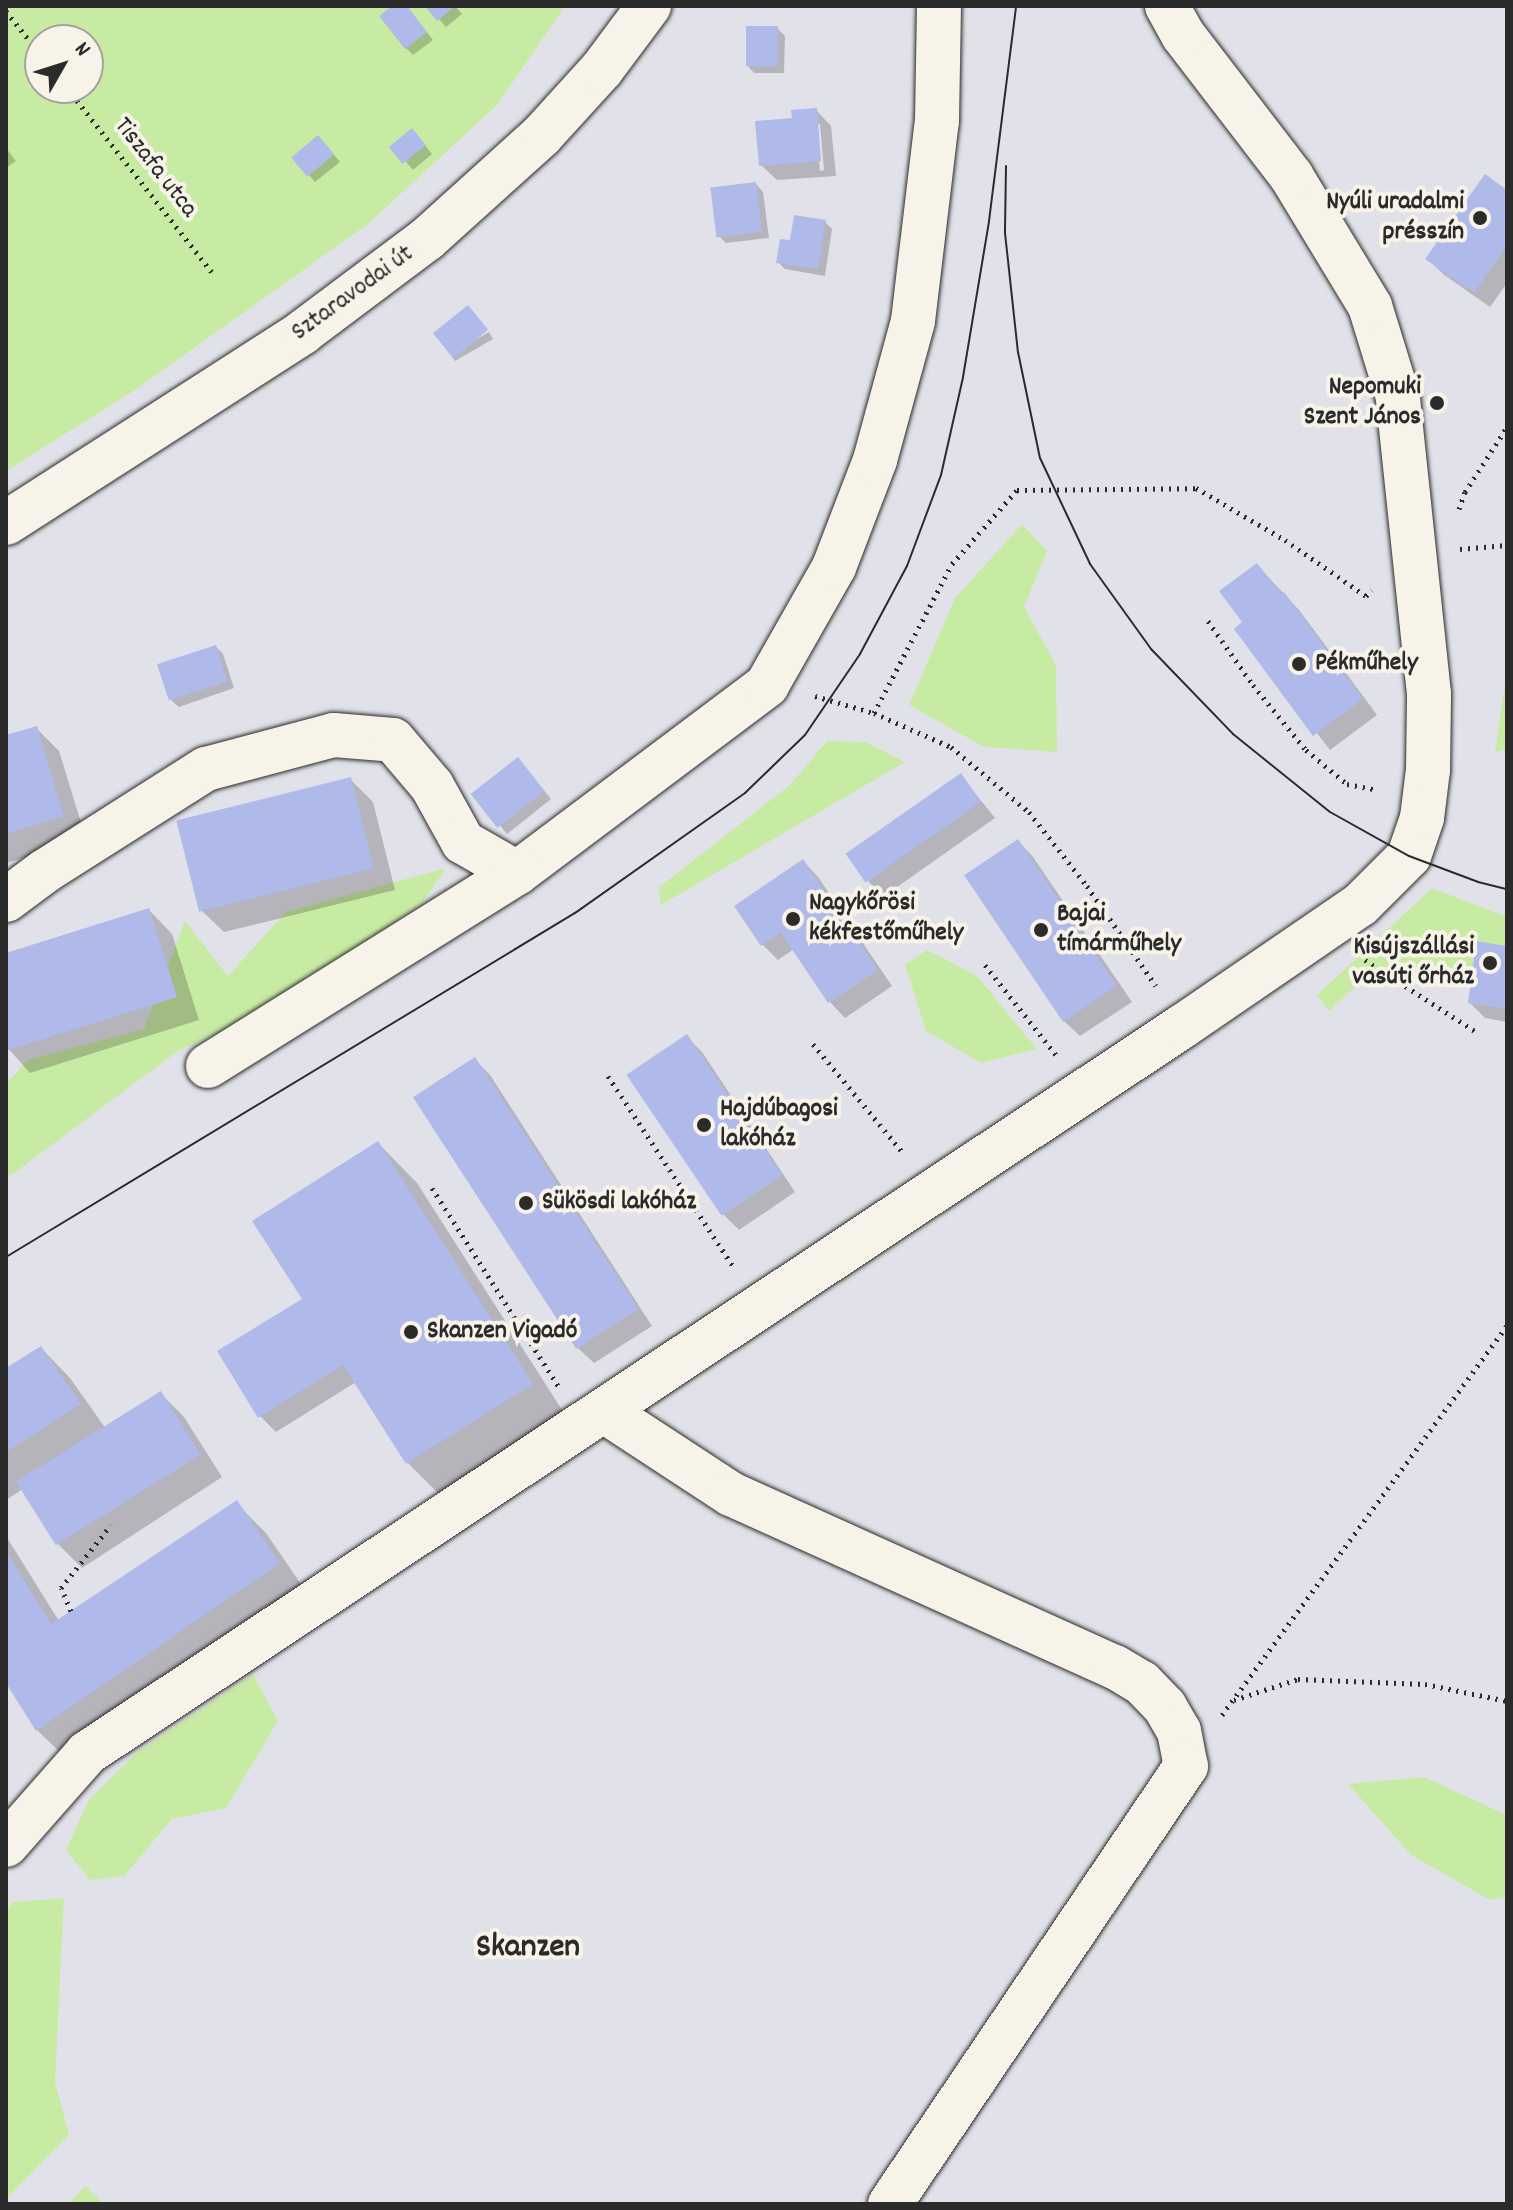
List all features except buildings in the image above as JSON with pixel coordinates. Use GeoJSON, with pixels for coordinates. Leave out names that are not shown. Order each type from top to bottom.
{"type":"FeatureCollection","features":[{"type":"Feature","properties":{"kind":"street","name":"Sztaravodai út"},"geometry":{"type":"LineString","coordinates":[[6,523],[303,332],[427,239],[542,135],[602,69],[649,6]]}},
{"type":"Feature","properties":{"kind":"street"},"geometry":{"type":"LineString","coordinates":[[208,1066],[517,873],[767,685],[834,567],[875,460],[913,321],[937,121],[939,6]]}},
{"type":"Feature","properties":{"kind":"street"},"geometry":{"type":"LineString","coordinates":[[6,1845],[87,1753],[761,1309],[1183,1026],[1360,905],[1409,856],[1422,818],[1426,788],[1429,694],[1398,397],[1370,306],[1292,177],[1183,35],[1167,6]]}},
{"type":"Feature","properties":{"kind":"street"},"geometry":{"type":"LineString","coordinates":[[6,900],[45,871],[206,769],[334,735],[393,740],[432,786],[463,842],[517,873]]}},
{"type":"Feature","properties":{"kind":"street"},"geometry":{"type":"LineString","coordinates":[[593,1417],[731,1494],[1115,1667],[1142,1683],[1165,1707],[1179,1731],[1186,1766],[890,2204]]}},
{"type":"Feature","properties":{"kind":"path"},"geometry":{"type":"LineString","coordinates":[[6,11],[24,34]]}},
{"type":"Feature","properties":{"kind":"path","name":"Tiszafa utca"},"geometry":{"type":"LineString","coordinates":[[80,104],[212,272]]}},
{"type":"Feature","properties":{"kind":"path"},"geometry":{"type":"LineString","coordinates":[[1454,522],[1465,492],[1507,427]]}},
{"type":"Feature","properties":{"kind":"path"},"geometry":{"type":"LineString","coordinates":[[874,713],[952,564],[1017,490],[1196,488],[1285,540],[1366,596],[1415,554]]}},
{"type":"Feature","properties":{"kind":"path"},"geometry":{"type":"LineString","coordinates":[[1208,621],[1253,685],[1306,750],[1347,784],[1379,791],[1426,788]]}},
{"type":"Feature","properties":{"kind":"path"},"geometry":{"type":"LineString","coordinates":[[767,685],[874,713],[951,747],[1029,812],[1087,886],[1183,1026]]}},
{"type":"Feature","properties":{"kind":"path"},"geometry":{"type":"LineString","coordinates":[[1320,932],[1478,1033]]}},
{"type":"Feature","properties":{"kind":"path"},"geometry":{"type":"LineString","coordinates":[[985,965],[1084,1092]]}},
{"type":"Feature","properties":{"kind":"path"},"geometry":{"type":"LineString","coordinates":[[813,1044],[935,1192]]}},
{"type":"Feature","properties":{"kind":"path"},"geometry":{"type":"LineString","coordinates":[[608,1076],[761,1309]]}},
{"type":"Feature","properties":{"kind":"path"},"geometry":{"type":"LineString","coordinates":[[432,1188],[593,1417]]}},
{"type":"Feature","properties":{"kind":"path"},"geometry":{"type":"LineString","coordinates":[[1186,1766],[1507,1325]]}},
{"type":"Feature","properties":{"kind":"path"},"geometry":{"type":"LineString","coordinates":[[71,1611],[61,1588],[111,1525]]}},
{"type":"Feature","properties":{"kind":"path"},"geometry":{"type":"LineString","coordinates":[[1233,1700],[1298,1679],[1425,1684],[1507,1701]]}},
{"type":"Feature","properties":{"kind":"green space"},"geometry":{"type":"Polygon","coordinates":[[[6,6],[565,6],[497,105],[368,224],[135,390],[6,471],[6,6]]]}},
{"type":"Feature","properties":{"kind":"green space"},"geometry":{"type":"Polygon","coordinates":[[[1022,524],[1047,551],[1024,607],[1056,665],[1057,752],[984,747],[909,705],[955,598],[1022,524]]]}},
{"type":"Feature","properties":{"kind":"green space"},"geometry":{"type":"Polygon","coordinates":[[[1507,669],[1507,749],[1495,752],[1507,669]]]}},
{"type":"Feature","properties":{"kind":"green space"},"geometry":{"type":"Polygon","coordinates":[[[827,741],[866,742],[905,762],[661,905],[658,888],[790,785],[827,741]]]}},
{"type":"Feature","properties":{"kind":"green space"},"geometry":{"type":"Polygon","coordinates":[[[446,868],[423,902],[281,1005],[178,1051],[6,1179],[6,1084],[28,1060],[144,1029],[185,921],[228,976],[286,912],[446,868]]]}},
{"type":"Feature","properties":{"kind":"green space"},"geometry":{"type":"Polygon","coordinates":[[[1432,888],[1507,917],[1507,946],[1476,942],[1471,979],[1424,968],[1370,973],[1329,1011],[1317,995],[1432,888]]]}},
{"type":"Feature","properties":{"kind":"green space"},"geometry":{"type":"Polygon","coordinates":[[[927,950],[977,976],[1037,1049],[981,1063],[926,1031],[905,965],[927,950]]]}},
{"type":"Feature","properties":{"kind":"green space"},"geometry":{"type":"Polygon","coordinates":[[[253,1674],[278,1721],[226,1808],[172,1819],[124,1876],[90,1880],[66,1850],[88,1801],[136,1753],[253,1674]]]}},
{"type":"Feature","properties":{"kind":"green space"},"geometry":{"type":"Polygon","coordinates":[[[1424,1777],[1507,1815],[1507,1897],[1490,1900],[1411,1855],[1348,1784],[1424,1777]]]}},
{"type":"Feature","properties":{"kind":"green space"},"geometry":{"type":"Polygon","coordinates":[[[64,1898],[55,2082],[69,2135],[6,2199],[6,1911],[13,1902],[64,1898]]]}},
{"type":"Feature","properties":{"kind":"green space"},"geometry":{"type":"Polygon","coordinates":[[[85,2186],[104,2204],[68,2204],[85,2186]]]}},
{"type":"Feature","properties":{"kind":"tram line"},"geometry":{"type":"LineString","coordinates":[[6,1257],[575,913],[745,793],[805,735],[860,654],[907,566],[941,475],[963,377],[989,221],[1016,6]]}},
{"type":"Feature","properties":{"kind":"tram line"},"geometry":{"type":"LineString","coordinates":[[1006,166],[1005,233],[1018,352],[1040,458],[1090,564],[1151,649],[1233,734],[1330,812],[1409,856],[1478,882],[1507,889]]}},
{"type":"Feature","properties":{"kind":"place","name":"Nyúli uradalmi présszín"},"geometry":{"type":"Point","coordinates":[1480,218]}},
{"type":"Feature","properties":{"kind":"place","name":"Nepomuki Szent János"},"geometry":{"type":"Point","coordinates":[1437,403]}},
{"type":"Feature","properties":{"kind":"place","name":"Pékműhely"},"geometry":{"type":"Point","coordinates":[1299,664]}},
{"type":"Feature","properties":{"kind":"place","name":"Nagykőrösi kékfestőműhely"},"geometry":{"type":"Point","coordinates":[793,919]}},
{"type":"Feature","properties":{"kind":"place","name":"Bajai tímárműhely"},"geometry":{"type":"Point","coordinates":[1041,930]}},
{"type":"Feature","properties":{"kind":"place","name":"Kisújszállási vasúti őrház"},"geometry":{"type":"Point","coordinates":[1490,963]}},
{"type":"Feature","properties":{"kind":"place","name":"Hajdúbagosi lakóház"},"geometry":{"type":"Point","coordinates":[704,1125]}},
{"type":"Feature","properties":{"kind":"place","name":"Sükösdi lakóház"},"geometry":{"type":"Point","coordinates":[526,1203]}},
{"type":"Feature","properties":{"kind":"place","name":"Skanzen Vigadó"},"geometry":{"type":"Point","coordinates":[411,1332]}},
{"type":"Feature","properties":{"kind":"district","name":"Skanzen"},"geometry":{"type":"Point","coordinates":[528,1949]}}]}
